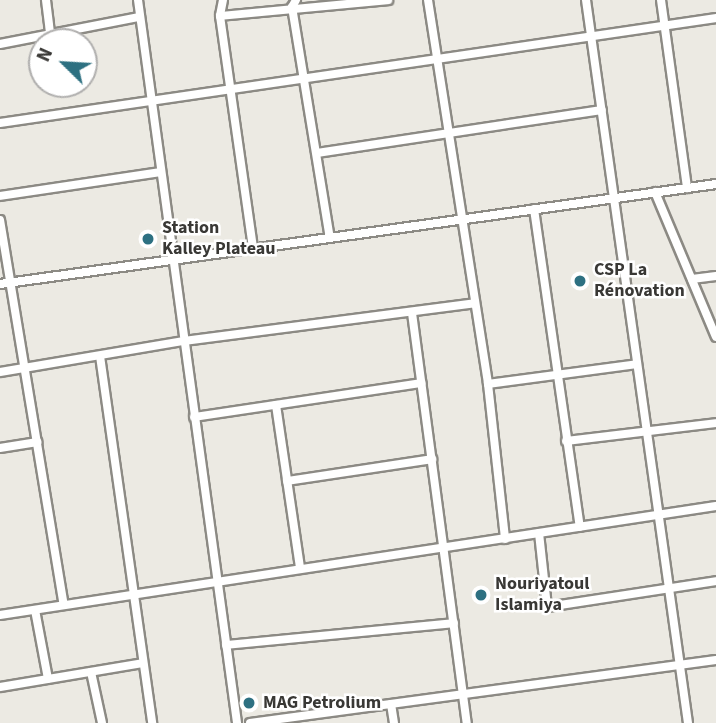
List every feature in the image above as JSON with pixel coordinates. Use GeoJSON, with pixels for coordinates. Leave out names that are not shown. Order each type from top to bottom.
{"type":"FeatureCollection","features":[{"type":"Feature","properties":{"kind":"street"},"geometry":{"type":"LineString","coordinates":[[46,0],[49,28]]}},
{"type":"Feature","properties":{"kind":"street"},"geometry":{"type":"LineString","coordinates":[[138,0],[149,101],[237,723]]}},
{"type":"Feature","properties":{"kind":"street"},"geometry":{"type":"LineString","coordinates":[[223,0],[220,16],[253,248]]}},
{"type":"Feature","properties":{"kind":"street"},"geometry":{"type":"LineString","coordinates":[[220,16],[294,4],[388,0]]}},
{"type":"Feature","properties":{"kind":"street"},"geometry":{"type":"LineString","coordinates":[[428,0],[488,384],[505,539]]}},
{"type":"Feature","properties":{"kind":"street"},"geometry":{"type":"LineString","coordinates":[[586,0],[688,723]]}},
{"type":"Feature","properties":{"kind":"street"},"geometry":{"type":"LineString","coordinates":[[661,0],[687,188]]}},
{"type":"Feature","properties":{"kind":"street"},"geometry":{"type":"LineString","coordinates":[[294,4],[330,238]]}},
{"type":"Feature","properties":{"kind":"street"},"geometry":{"type":"LineString","coordinates":[[81,28],[139,17]]}},
{"type":"Feature","properties":{"kind":"street"},"geometry":{"type":"LineString","coordinates":[[0,123],[716,18]]}},
{"type":"Feature","properties":{"kind":"street"},"geometry":{"type":"LineString","coordinates":[[0,44],[28,38]]}},
{"type":"Feature","properties":{"kind":"street"},"geometry":{"type":"LineString","coordinates":[[317,153],[602,110]]}},
{"type":"Feature","properties":{"kind":"street"},"geometry":{"type":"LineString","coordinates":[[0,196],[160,172]]}},
{"type":"Feature","properties":{"kind":"street"},"geometry":{"type":"LineString","coordinates":[[0,284],[716,184]]}},
{"type":"Feature","properties":{"kind":"street"},"geometry":{"type":"LineString","coordinates":[[655,192],[716,337]]}},
{"type":"Feature","properties":{"kind":"street"},"geometry":{"type":"LineString","coordinates":[[534,209],[580,527]]}},
{"type":"Feature","properties":{"kind":"street"},"geometry":{"type":"LineString","coordinates":[[0,220],[64,605]]}},
{"type":"Feature","properties":{"kind":"street"},"geometry":{"type":"LineString","coordinates":[[692,279],[716,276]]}},
{"type":"Feature","properties":{"kind":"street"},"geometry":{"type":"LineString","coordinates":[[0,372],[184,341],[475,303]]}},
{"type":"Feature","properties":{"kind":"street"},"geometry":{"type":"LineString","coordinates":[[412,313],[467,723]]}},
{"type":"Feature","properties":{"kind":"street"},"geometry":{"type":"LineString","coordinates":[[100,356],[152,723]]}},
{"type":"Feature","properties":{"kind":"street"},"geometry":{"type":"LineString","coordinates":[[488,384],[637,364]]}},
{"type":"Feature","properties":{"kind":"street"},"geometry":{"type":"LineString","coordinates":[[194,418],[421,383]]}},
{"type":"Feature","properties":{"kind":"street"},"geometry":{"type":"LineString","coordinates":[[276,405],[300,568]]}},
{"type":"Feature","properties":{"kind":"street"},"geometry":{"type":"LineString","coordinates":[[566,441],[716,423]]}},
{"type":"Feature","properties":{"kind":"street"},"geometry":{"type":"LineString","coordinates":[[0,448],[37,442]]}},
{"type":"Feature","properties":{"kind":"street"},"geometry":{"type":"LineString","coordinates":[[287,481],[432,459]]}},
{"type":"Feature","properties":{"kind":"street"},"geometry":{"type":"LineString","coordinates":[[0,615],[716,506]]}},
{"type":"Feature","properties":{"kind":"street"},"geometry":{"type":"LineString","coordinates":[[538,533],[547,607],[716,581]]}},
{"type":"Feature","properties":{"kind":"street"},"geometry":{"type":"LineString","coordinates":[[35,610],[48,679]]}},
{"type":"Feature","properties":{"kind":"street"},"geometry":{"type":"LineString","coordinates":[[226,645],[454,623]]}},
{"type":"Feature","properties":{"kind":"street"},"geometry":{"type":"LineString","coordinates":[[250,723],[716,660]]}},
{"type":"Feature","properties":{"kind":"street"},"geometry":{"type":"LineString","coordinates":[[0,687],[143,663]]}},
{"type":"Feature","properties":{"kind":"street"},"geometry":{"type":"LineString","coordinates":[[91,672],[102,723]]}},
{"type":"Feature","properties":{"kind":"street"},"geometry":{"type":"LineString","coordinates":[[391,704],[394,723]]}},
{"type":"Feature","properties":{"kind":"street"},"geometry":{"type":"LineString","coordinates":[[324,713],[325,723]]}},
{"type":"Feature","properties":{"kind":"place","name":"Station Kalley Plateau"},"geometry":{"type":"Point","coordinates":[148,239]}},
{"type":"Feature","properties":{"kind":"place","name":"CSP La Rénovation"},"geometry":{"type":"Point","coordinates":[580,281]}},
{"type":"Feature","properties":{"kind":"place","name":"Nouriyatoul Islamiya"},"geometry":{"type":"Point","coordinates":[481,595]}},
{"type":"Feature","properties":{"kind":"place","name":"MAG Petrolium"},"geometry":{"type":"Point","coordinates":[249,703]}}]}
